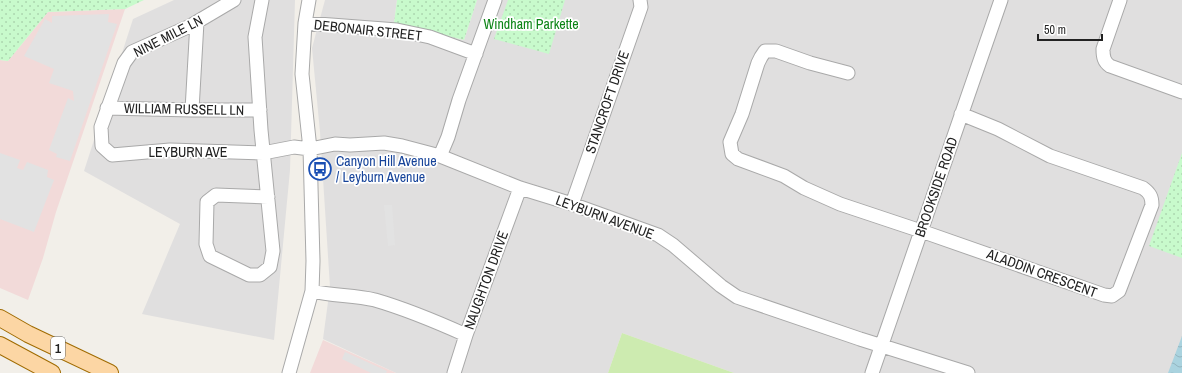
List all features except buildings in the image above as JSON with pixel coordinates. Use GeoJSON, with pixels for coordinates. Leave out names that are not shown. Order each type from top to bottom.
{"type":"FeatureCollection","features":[{"type":"Feature","properties":{"kind":"main road","name":"1"},"geometry":{"type":"LineString","coordinates":[[0,318],[28,334],[110,373]]}},
{"type":"Feature","properties":{"kind":"main road","name":"1"},"geometry":{"type":"LineString","coordinates":[[0,345],[52,373]]}},
{"type":"Feature","properties":{"kind":"street","name":"NINE MILE LN"},"geometry":{"type":"LineString","coordinates":[[112,155],[102,146],[101,127],[124,63],[132,52],[197,22],[234,0]]}},
{"type":"Feature","properties":{"kind":"street"},"geometry":{"type":"LineString","coordinates":[[262,0],[255,37],[273,251],[270,267],[260,275],[249,275],[210,256],[206,244],[207,202],[216,196],[268,197]]}},
{"type":"Feature","properties":{"kind":"street"},"geometry":{"type":"LineString","coordinates":[[289,373],[312,291],[313,261],[310,149],[302,74],[305,23],[309,0]]}},
{"type":"Feature","properties":{"kind":"street"},"geometry":{"type":"LineString","coordinates":[[440,156],[448,138],[459,100],[494,0]]}},
{"type":"Feature","properties":{"kind":"street","name":"STANCROFT DRIVE"},"geometry":{"type":"LineString","coordinates":[[572,204],[641,7],[640,0]]}},
{"type":"Feature","properties":{"kind":"street","name":"BROOKSIDE ROAD"},"geometry":{"type":"LineString","coordinates":[[872,373],[880,345],[1001,0]]}},
{"type":"Feature","properties":{"kind":"street"},"geometry":{"type":"LineString","coordinates":[[1120,0],[1103,49],[1106,63],[1110,66],[1182,92]]}},
{"type":"Feature","properties":{"kind":"street"},"geometry":{"type":"LineString","coordinates":[[192,110],[197,22]]}},
{"type":"Feature","properties":{"kind":"street","name":"DEBONAIR STREET"},"geometry":{"type":"LineString","coordinates":[[305,23],[397,30],[430,37],[476,54]]}},
{"type":"Feature","properties":{"kind":"street"},"geometry":{"type":"LineString","coordinates":[[848,72],[810,63],[776,51],[765,51],[760,57],[742,114],[730,142],[732,154],[738,159],[784,176],[804,188],[840,204],[921,231]]}},
{"type":"Feature","properties":{"kind":"street","name":"WILLIAM RUSSELL LN"},"geometry":{"type":"LineString","coordinates":[[108,108],[260,110]]}},
{"type":"Feature","properties":{"kind":"street","name":"ALADDIN CRESCENT"},"geometry":{"type":"LineString","coordinates":[[921,231],[1104,295],[1112,296],[1119,291],[1121,287],[1152,205],[1152,198],[1143,188],[1050,156],[998,129],[961,114]]}},
{"type":"Feature","properties":{"kind":"street","name":"LEYBURN AVENUE"},"geometry":{"type":"LineString","coordinates":[[310,149],[335,144],[350,145],[384,143],[440,156],[520,188],[572,204],[658,235],[673,245],[721,286],[737,297],[968,373]]}},
{"type":"Feature","properties":{"kind":"street","name":"LEYBURN AVE"},"geometry":{"type":"LineString","coordinates":[[112,155],[170,150],[264,153],[294,147],[310,149]]}},
{"type":"Feature","properties":{"kind":"street","name":"NAUGHTON DRIVE"},"geometry":{"type":"LineString","coordinates":[[454,373],[466,334],[520,188]]}},
{"type":"Feature","properties":{"kind":"street"},"geometry":{"type":"LineString","coordinates":[[312,291],[376,301],[466,334]]}},
{"type":"Feature","properties":{"kind":"shaded area"},"geometry":{"type":"Polygon","coordinates":[[[174,0],[295,0],[290,170],[274,340],[142,314],[180,224],[84,171],[133,19],[174,0]]]}},
{"type":"Feature","properties":{"kind":"shaded area"},"geometry":{"type":"Polygon","coordinates":[[[325,0],[397,0],[394,23],[464,40],[477,0],[1182,0],[1182,373],[734,373],[622,333],[608,373],[396,373],[323,339],[330,287],[320,132],[312,48],[325,0]]]}},
{"type":"Feature","properties":{"kind":"shaded area"},"geometry":{"type":"Polygon","coordinates":[[[125,9],[56,212],[43,258],[28,300],[0,288],[0,60],[8,61],[48,12],[125,9]]]}},
{"type":"Feature","properties":{"kind":"shaded area"},"geometry":{"type":"Polygon","coordinates":[[[109,14],[108,22],[117,24],[70,161],[56,157],[57,154],[49,150],[68,98],[74,101],[73,91],[49,83],[54,69],[24,56],[45,19],[52,23],[52,16],[109,14]]]}},
{"type":"Feature","properties":{"kind":"shaded area"},"geometry":{"type":"Polygon","coordinates":[[[0,153],[20,160],[17,168],[23,170],[27,162],[48,170],[47,177],[54,180],[34,232],[0,219],[0,153]]]}},
{"type":"Feature","properties":{"kind":"shaded area"},"geometry":{"type":"Polygon","coordinates":[[[384,205],[392,205],[395,245],[388,246],[384,205]]]}},
{"type":"Feature","properties":{"kind":"shaded area"},"geometry":{"type":"Polygon","coordinates":[[[323,340],[396,373],[310,373],[323,340]]]}},
{"type":"Feature","properties":{"kind":"shaded area"},"geometry":{"type":"Polygon","coordinates":[[[345,352],[387,371],[386,373],[371,373],[342,359],[345,352]]]}},
{"type":"Feature","properties":{"kind":"green space"},"geometry":{"type":"Polygon","coordinates":[[[0,0],[144,0],[125,9],[48,12],[8,61],[0,60],[0,0]]]}},
{"type":"Feature","properties":{"kind":"green space"},"geometry":{"type":"Polygon","coordinates":[[[397,0],[477,0],[464,40],[394,23],[397,0]]]}},
{"type":"Feature","properties":{"kind":"green space","name":"Windham Parkette"},"geometry":{"type":"Polygon","coordinates":[[[508,0],[565,0],[549,54],[494,39],[508,0]]]}},
{"type":"Feature","properties":{"kind":"green space"},"geometry":{"type":"Polygon","coordinates":[[[1182,153],[1182,258],[1149,246],[1182,153]]]}},
{"type":"Feature","properties":{"kind":"green space"},"geometry":{"type":"Polygon","coordinates":[[[622,333],[734,373],[608,373],[622,333]]]}},
{"type":"Feature","properties":{"kind":"water"},"geometry":{"type":"Polygon","coordinates":[[[1182,336],[1182,373],[1168,373],[1182,336]]]}},
{"type":"Feature","properties":{"kind":"place","name":"Canyon Hill Avenue / Leyburn Avenue"},"geometry":{"type":"Point","coordinates":[320,169]}}]}
